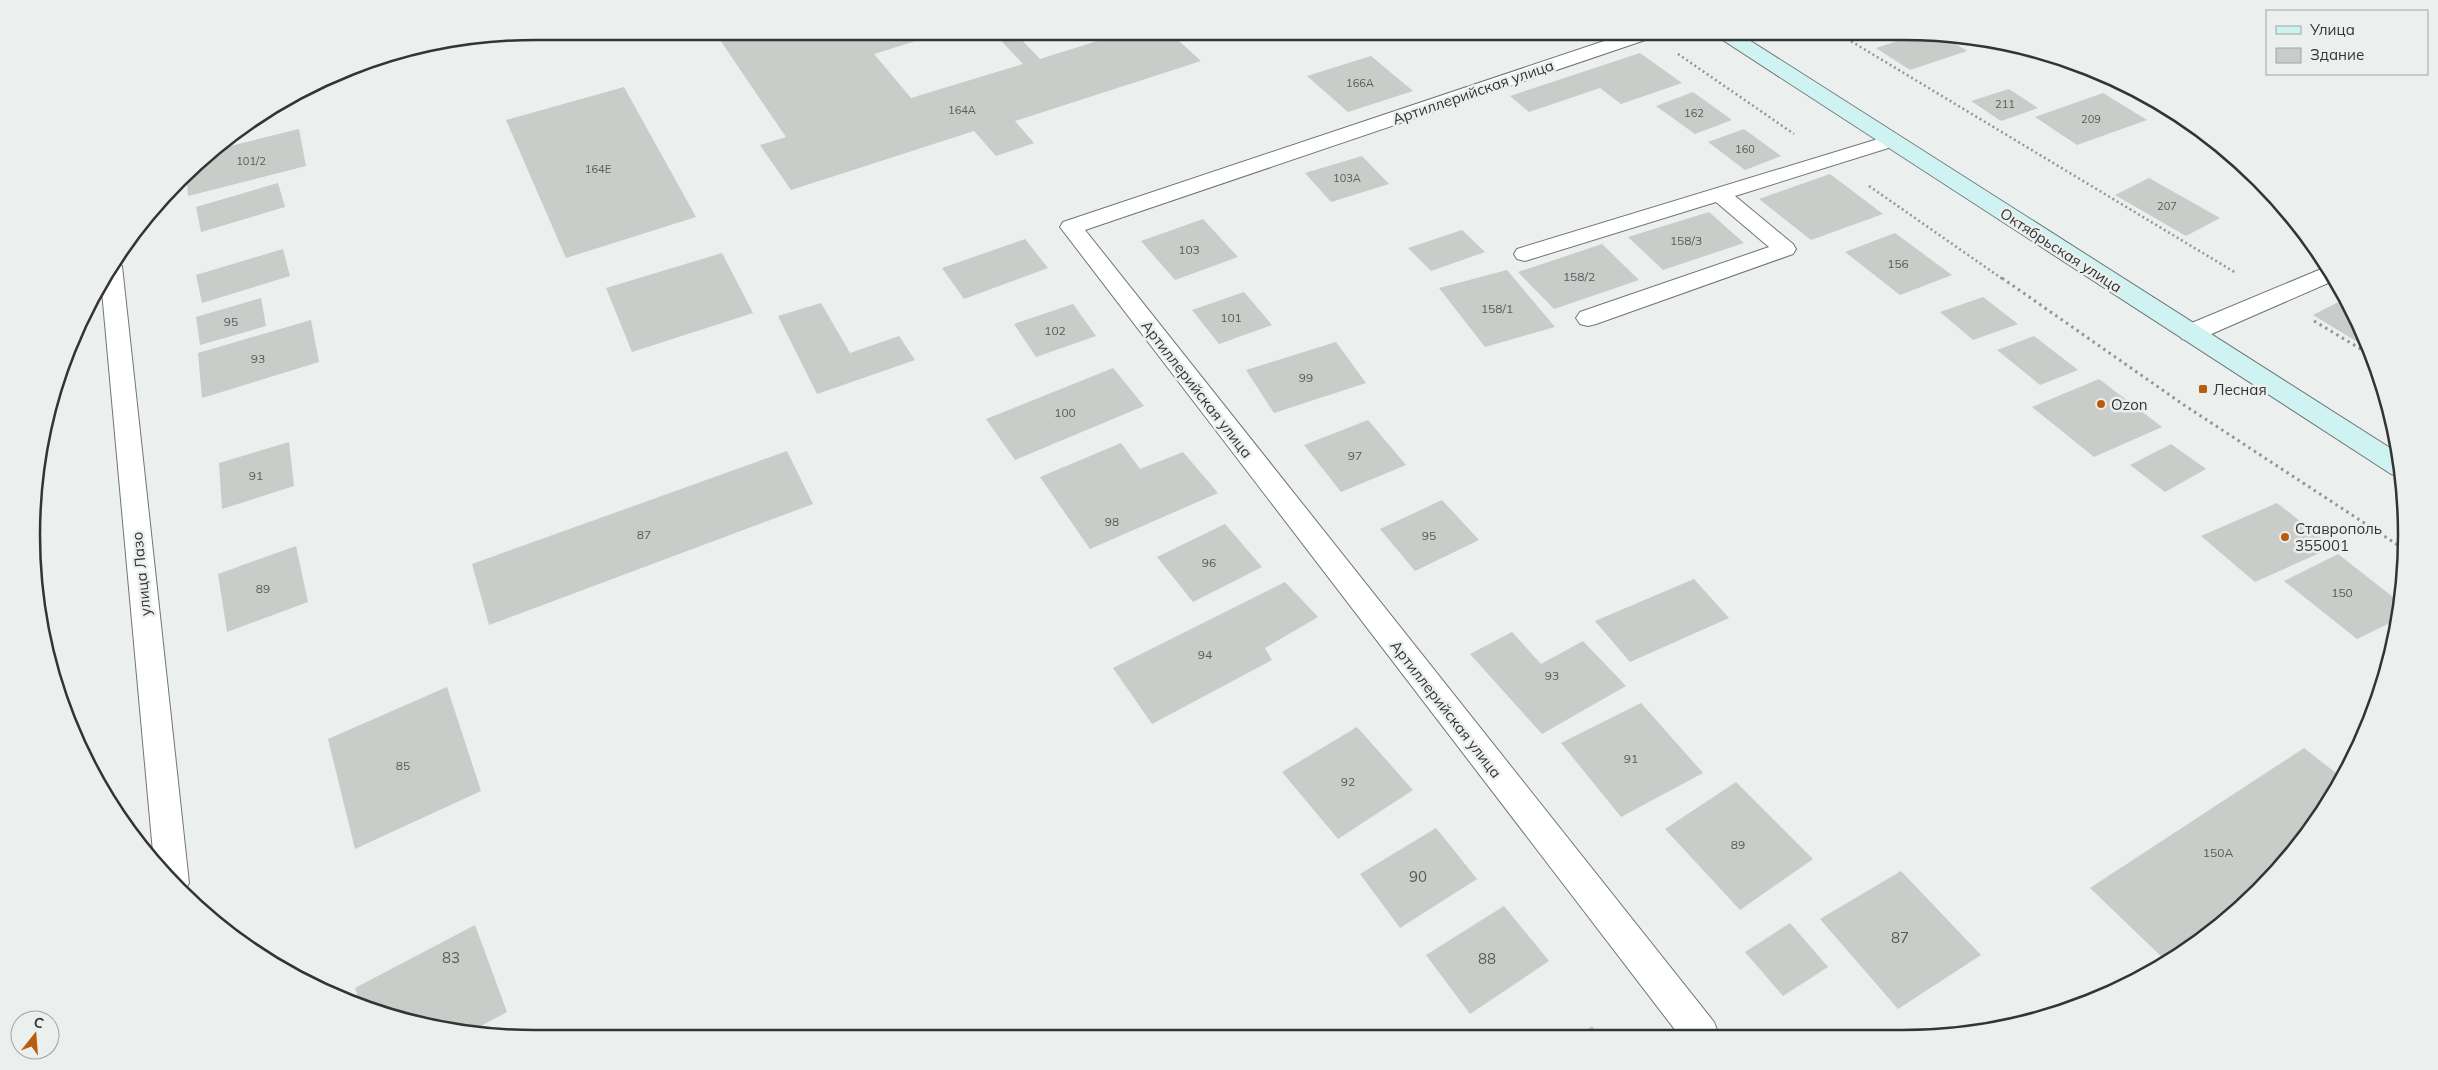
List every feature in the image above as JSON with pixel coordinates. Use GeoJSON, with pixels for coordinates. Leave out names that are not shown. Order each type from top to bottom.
{"type":"FeatureCollection","features":[{"type":"Feature","properties":{"kind":"main road","name":"Октябрьская улица"},"geometry":{"type":"LineString","coordinates":[[1736,40],[2393,462]]}},
{"type":"Feature","properties":{"kind":"street","name":"Артиллерийская улица"},"geometry":{"type":"LineString","coordinates":[[1626,40],[1071,227],[1697,1030]]}},
{"type":"Feature","properties":{"kind":"street"},"geometry":{"type":"LineString","coordinates":[[1525,254],[1891,141]]}},
{"type":"Feature","properties":{"kind":"street"},"geometry":{"type":"LineString","coordinates":[[1588,318],[1786,249],[1719,194]]}},
{"type":"Feature","properties":{"kind":"street"},"geometry":{"type":"LineString","coordinates":[[2191,333],[2324,275]]}},
{"type":"Feature","properties":{"kind":"street","name":"улица Лазо"},"geometry":{"type":"LineString","coordinates":[[112,277],[171,869]]}},
{"type":"Feature","properties":{"kind":"path"},"geometry":{"type":"LineString","coordinates":[[1661,40],[2184,405],[2398,545]]}},
{"type":"Feature","properties":{"kind":"path"},"geometry":{"type":"LineString","coordinates":[[1849,40],[2361,349]]}},
{"type":"Feature","properties":{"kind":"building"},"geometry":{"type":"Polygon","coordinates":[[[720,40],[919,40],[874,54],[911,98],[1023,64],[1000,40],[1022,40],[1040,59],[1100,40],[1178,40],[1201,61],[1015,121],[1034,143],[996,156],[974,131],[791,190],[760,145],[786,137],[720,40]]]}},
{"type":"Feature","properties":{"kind":"building"},"geometry":{"type":"Polygon","coordinates":[[[1901,40],[1935,41],[1953,43],[1967,51],[1910,70],[1876,48],[1901,40]]]}},
{"type":"Feature","properties":{"kind":"building"},"geometry":{"type":"Polygon","coordinates":[[[1640,53],[1682,83],[1621,104],[1600,88],[1529,112],[1510,96],[1640,53]]]}},
{"type":"Feature","properties":{"kind":"building"},"geometry":{"type":"Polygon","coordinates":[[[1371,56],[1413,91],[1348,112],[1307,76],[1371,56]]]}},
{"type":"Feature","properties":{"kind":"building"},"geometry":{"type":"Polygon","coordinates":[[[624,87],[696,217],[566,258],[506,120],[624,87]]]}},
{"type":"Feature","properties":{"kind":"building"},"geometry":{"type":"Polygon","coordinates":[[[2009,89],[2038,108],[2001,121],[1971,101],[2009,89]]]}},
{"type":"Feature","properties":{"kind":"building"},"geometry":{"type":"Polygon","coordinates":[[[1693,92],[1732,120],[1695,134],[1656,106],[1693,92]]]}},
{"type":"Feature","properties":{"kind":"building"},"geometry":{"type":"Polygon","coordinates":[[[2103,93],[2147,120],[2077,145],[2035,117],[2103,93]]]}},
{"type":"Feature","properties":{"kind":"building"},"geometry":{"type":"Polygon","coordinates":[[[299,129],[306,166],[188,196],[187,183],[229,146],[299,129]]]}},
{"type":"Feature","properties":{"kind":"building"},"geometry":{"type":"Polygon","coordinates":[[[1744,129],[1781,156],[1745,170],[1708,142],[1744,129]]]}},
{"type":"Feature","properties":{"kind":"building"},"geometry":{"type":"Polygon","coordinates":[[[1362,156],[1389,184],[1331,202],[1305,173],[1362,156]]]}},
{"type":"Feature","properties":{"kind":"building"},"geometry":{"type":"Polygon","coordinates":[[[1830,174],[1883,214],[1811,240],[1759,199],[1830,174]]]}},
{"type":"Feature","properties":{"kind":"building"},"geometry":{"type":"Polygon","coordinates":[[[2149,178],[2220,218],[2186,236],[2115,195],[2149,178]]]}},
{"type":"Feature","properties":{"kind":"building"},"geometry":{"type":"Polygon","coordinates":[[[278,183],[285,207],[201,232],[196,207],[278,183]]]}},
{"type":"Feature","properties":{"kind":"building"},"geometry":{"type":"Polygon","coordinates":[[[1709,212],[1744,243],[1663,270],[1628,237],[1709,212]]]}},
{"type":"Feature","properties":{"kind":"building"},"geometry":{"type":"Polygon","coordinates":[[[1203,219],[1238,257],[1175,280],[1141,241],[1203,219]]]}},
{"type":"Feature","properties":{"kind":"building"},"geometry":{"type":"Polygon","coordinates":[[[1462,230],[1485,252],[1431,271],[1408,248],[1462,230]]]}},
{"type":"Feature","properties":{"kind":"building"},"geometry":{"type":"Polygon","coordinates":[[[1895,233],[1952,275],[1900,295],[1845,252],[1895,233]]]}},
{"type":"Feature","properties":{"kind":"building"},"geometry":{"type":"Polygon","coordinates":[[[1025,239],[1048,268],[964,299],[942,268],[1025,239]]]}},
{"type":"Feature","properties":{"kind":"building"},"geometry":{"type":"Polygon","coordinates":[[[1602,244],[1639,280],[1554,309],[1518,272],[1602,244]]]}},
{"type":"Feature","properties":{"kind":"building"},"geometry":{"type":"Polygon","coordinates":[[[283,249],[290,276],[202,303],[196,275],[283,249]]]}},
{"type":"Feature","properties":{"kind":"building"},"geometry":{"type":"Polygon","coordinates":[[[722,253],[753,313],[632,352],[606,288],[722,253]]]}},
{"type":"Feature","properties":{"kind":"building"},"geometry":{"type":"Polygon","coordinates":[[[1507,270],[1555,327],[1485,347],[1439,288],[1507,270]]]}},
{"type":"Feature","properties":{"kind":"building"},"geometry":{"type":"Polygon","coordinates":[[[1244,292],[1272,325],[1219,344],[1192,310],[1244,292]]]}},
{"type":"Feature","properties":{"kind":"building"},"geometry":{"type":"Polygon","coordinates":[[[1983,297],[2018,324],[1973,340],[1940,312],[1983,297]]]}},
{"type":"Feature","properties":{"kind":"building"},"geometry":{"type":"Polygon","coordinates":[[[261,298],[266,326],[200,345],[196,317],[261,298]]]}},
{"type":"Feature","properties":{"kind":"building"},"geometry":{"type":"Polygon","coordinates":[[[2339,301],[2359,343],[2313,315],[2339,301]]]}},
{"type":"Feature","properties":{"kind":"building"},"geometry":{"type":"Polygon","coordinates":[[[821,303],[850,353],[899,336],[915,360],[817,394],[778,316],[821,303]]]}},
{"type":"Feature","properties":{"kind":"building"},"geometry":{"type":"Polygon","coordinates":[[[1073,304],[1096,336],[1036,357],[1014,324],[1073,304]]]}},
{"type":"Feature","properties":{"kind":"building"},"geometry":{"type":"Polygon","coordinates":[[[311,320],[319,362],[202,398],[198,353],[311,320]]]}},
{"type":"Feature","properties":{"kind":"building"},"geometry":{"type":"Polygon","coordinates":[[[2034,336],[2078,370],[2040,385],[1997,350],[2034,336]]]}},
{"type":"Feature","properties":{"kind":"building"},"geometry":{"type":"Polygon","coordinates":[[[1336,342],[1366,383],[1274,413],[1246,370],[1336,342]]]}},
{"type":"Feature","properties":{"kind":"building"},"geometry":{"type":"Polygon","coordinates":[[[1113,368],[1144,406],[1015,460],[986,419],[1113,368]]]}},
{"type":"Feature","properties":{"kind":"building"},"geometry":{"type":"Polygon","coordinates":[[[2099,379],[2162,427],[2094,457],[2032,407],[2099,379]]]}},
{"type":"Feature","properties":{"kind":"building"},"geometry":{"type":"Polygon","coordinates":[[[1368,420],[1406,465],[1341,492],[1304,445],[1368,420]]]}},
{"type":"Feature","properties":{"kind":"building"},"geometry":{"type":"Polygon","coordinates":[[[289,442],[294,486],[222,509],[219,463],[289,442]]]}},
{"type":"Feature","properties":{"kind":"building"},"geometry":{"type":"Polygon","coordinates":[[[1121,443],[1140,469],[1183,452],[1218,493],[1090,549],[1040,477],[1121,443]]]}},
{"type":"Feature","properties":{"kind":"building"},"geometry":{"type":"Polygon","coordinates":[[[2171,444],[2206,469],[2165,492],[2130,465],[2171,444]]]}},
{"type":"Feature","properties":{"kind":"building"},"geometry":{"type":"Polygon","coordinates":[[[787,451],[813,504],[489,625],[472,564],[787,451]]]}},
{"type":"Feature","properties":{"kind":"building"},"geometry":{"type":"Polygon","coordinates":[[[1442,500],[1479,540],[1415,571],[1380,529],[1442,500]]]}},
{"type":"Feature","properties":{"kind":"building"},"geometry":{"type":"Polygon","coordinates":[[[2277,503],[2333,547],[2255,582],[2201,536],[2277,503]]]}},
{"type":"Feature","properties":{"kind":"building"},"geometry":{"type":"Polygon","coordinates":[[[1225,524],[1262,567],[1193,602],[1157,557],[1225,524]]]}},
{"type":"Feature","properties":{"kind":"building"},"geometry":{"type":"Polygon","coordinates":[[[296,546],[308,602],[227,632],[218,574],[296,546]]]}},
{"type":"Feature","properties":{"kind":"building"},"geometry":{"type":"Polygon","coordinates":[[[2338,554],[2394,598],[2390,623],[2357,639],[2284,581],[2338,554]]]}},
{"type":"Feature","properties":{"kind":"building"},"geometry":{"type":"Polygon","coordinates":[[[1694,579],[1729,618],[1630,662],[1595,621],[1694,579]]]}},
{"type":"Feature","properties":{"kind":"building"},"geometry":{"type":"Polygon","coordinates":[[[1285,582],[1318,617],[1265,648],[1272,660],[1152,724],[1113,668],[1285,582]]]}},
{"type":"Feature","properties":{"kind":"building"},"geometry":{"type":"Polygon","coordinates":[[[1512,632],[1541,664],[1583,641],[1626,686],[1542,734],[1470,654],[1512,632]]]}},
{"type":"Feature","properties":{"kind":"building"},"geometry":{"type":"Polygon","coordinates":[[[447,687],[481,791],[355,849],[328,739],[447,687]]]}},
{"type":"Feature","properties":{"kind":"building"},"geometry":{"type":"Polygon","coordinates":[[[1641,703],[1703,773],[1621,817],[1561,743],[1641,703]]]}},
{"type":"Feature","properties":{"kind":"building"},"geometry":{"type":"Polygon","coordinates":[[[1357,727],[1413,790],[1338,839],[1282,772],[1357,727]]]}},
{"type":"Feature","properties":{"kind":"building"},"geometry":{"type":"Polygon","coordinates":[[[2304,748],[2337,774],[2315,810],[2296,836],[2253,885],[2204,928],[2162,957],[2090,888],[2304,748]]]}},
{"type":"Feature","properties":{"kind":"building"},"geometry":{"type":"Polygon","coordinates":[[[1736,782],[1813,859],[1740,910],[1665,829],[1736,782]]]}},
{"type":"Feature","properties":{"kind":"building"},"geometry":{"type":"Polygon","coordinates":[[[1436,828],[1477,879],[1400,928],[1360,874],[1436,828]]]}},
{"type":"Feature","properties":{"kind":"building"},"geometry":{"type":"Polygon","coordinates":[[[1901,871],[1981,955],[1898,1009],[1820,919],[1901,871]]]}},
{"type":"Feature","properties":{"kind":"building"},"geometry":{"type":"Polygon","coordinates":[[[1504,906],[1549,961],[1470,1014],[1426,955],[1504,906]]]}},
{"type":"Feature","properties":{"kind":"building"},"geometry":{"type":"Polygon","coordinates":[[[1790,923],[1828,967],[1783,996],[1745,952],[1790,923]]]}},
{"type":"Feature","properties":{"kind":"building"},"geometry":{"type":"Polygon","coordinates":[[[475,925],[507,1012],[480,1027],[470,1026],[407,1013],[376,1004],[358,997],[355,988],[475,925]]]}},
{"type":"Feature","properties":{"kind":"building"},"geometry":{"type":"Polygon","coordinates":[[[1592,1026],[1595,1030],[1586,1030],[1592,1026]]]}},
{"type":"Feature","properties":{"kind":"place","name":"Лесная"},"geometry":{"type":"Point","coordinates":[2203,389]}},
{"type":"Feature","properties":{"kind":"place","name":"Ozon"},"geometry":{"type":"Point","coordinates":[2101,404]}},
{"type":"Feature","properties":{"kind":"place","name":"Ставрополь 355001"},"geometry":{"type":"Point","coordinates":[2285,537]}}]}
